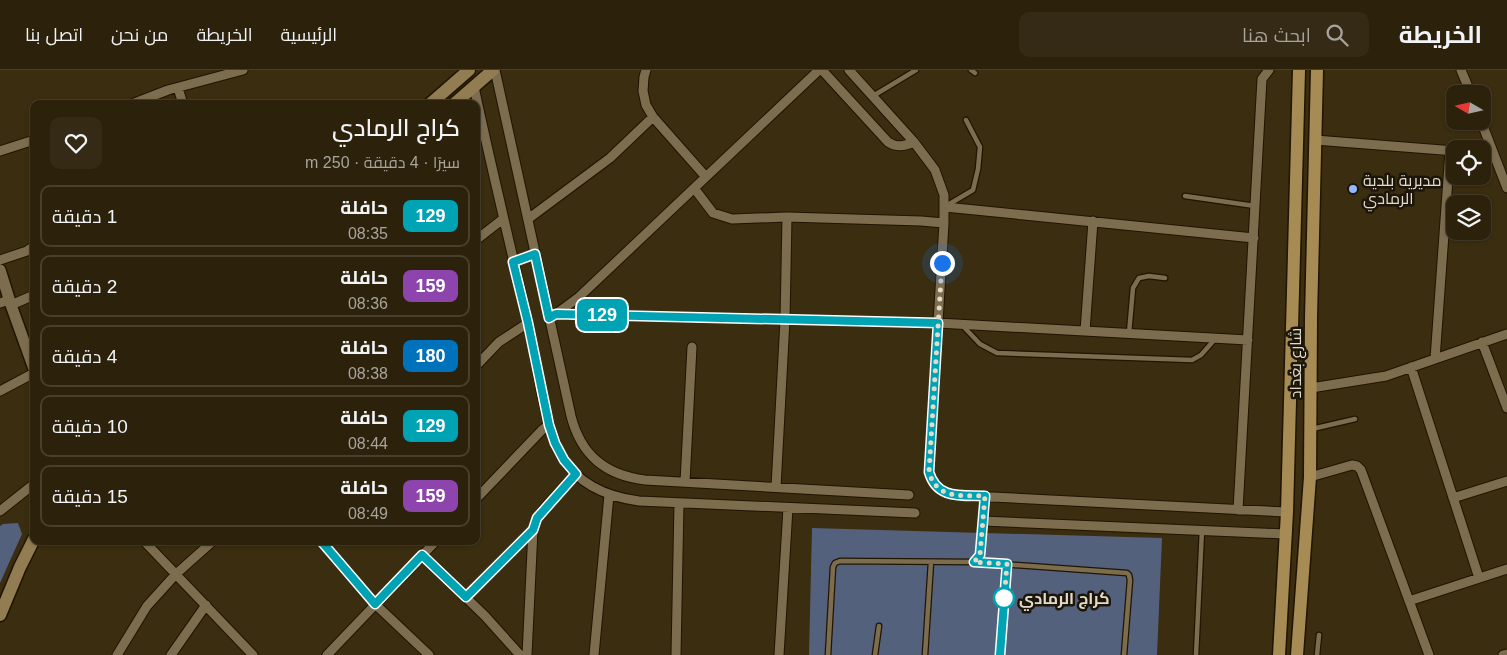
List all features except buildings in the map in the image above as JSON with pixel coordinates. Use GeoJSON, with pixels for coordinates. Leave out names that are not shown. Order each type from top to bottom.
{"type":"FeatureCollection","features":[{"type":"Feature","properties":{"kind":"main road"},"geometry":{"type":"LineString","coordinates":[[435,100],[469,70]]}},
{"type":"Feature","properties":{"kind":"main road"},"geometry":{"type":"LineString","coordinates":[[459,100],[494,70]]}},
{"type":"Feature","properties":{"kind":"main road","name":"شارع بغداد"},"geometry":{"type":"LineString","coordinates":[[1279,655],[1287,512],[1298,70]]}},
{"type":"Feature","properties":{"kind":"main road","name":"شارع بغداد"},"geometry":{"type":"LineString","coordinates":[[1297,655],[1310,476],[1311,318],[1317,70]]}},
{"type":"Feature","properties":{"kind":"main road"},"geometry":{"type":"LineString","coordinates":[[1292,318],[1311,318]]}},
{"type":"Feature","properties":{"kind":"main road"},"geometry":{"type":"LineString","coordinates":[[0,614],[31,545]]}},
{"type":"Feature","properties":{"kind":"street"},"geometry":{"type":"LineString","coordinates":[[144,100],[178,88],[243,70]]}},
{"type":"Feature","properties":{"kind":"street"},"geometry":{"type":"LineString","coordinates":[[494,70],[535,254],[553,316],[571,416],[575,431],[582,445],[592,457],[620,475],[645,480],[909,495]]}},
{"type":"Feature","properties":{"kind":"street"},"geometry":{"type":"LineString","coordinates":[[646,70],[643,91],[646,105],[652,117],[706,177]]}},
{"type":"Feature","properties":{"kind":"street"},"geometry":{"type":"LineString","coordinates":[[553,316],[579,297],[821,70],[888,142],[901,146],[914,142]]}},
{"type":"Feature","properties":{"kind":"street"},"geometry":{"type":"LineString","coordinates":[[849,70],[914,142],[934,170],[944,195],[945,207],[929,472],[937,487],[953,495],[1287,512]]}},
{"type":"Feature","properties":{"kind":"street"},"geometry":{"type":"LineString","coordinates":[[1238,510],[1262,79],[1269,70]]}},
{"type":"Feature","properties":{"kind":"street"},"geometry":{"type":"LineString","coordinates":[[1461,70],[1467,85]]}},
{"type":"Feature","properties":{"kind":"street"},"geometry":{"type":"LineString","coordinates":[[474,87],[477,100]]}},
{"type":"Feature","properties":{"kind":"street"},"geometry":{"type":"LineString","coordinates":[[178,88],[182,100]]}},
{"type":"Feature","properties":{"kind":"street"},"geometry":{"type":"LineString","coordinates":[[480,114],[528,323],[549,425],[555,443],[564,460],[576,474],[591,486],[608,495],[639,501],[915,513]]}},
{"type":"Feature","properties":{"kind":"street"},"geometry":{"type":"LineString","coordinates":[[528,220],[604,163],[652,117]]}},
{"type":"Feature","properties":{"kind":"street"},"geometry":{"type":"LineString","coordinates":[[1485,130],[1494,154],[1503,168],[1507,188]]}},
{"type":"Feature","properties":{"kind":"street"},"geometry":{"type":"LineString","coordinates":[[1315,140],[1446,150]]}},
{"type":"Feature","properties":{"kind":"street"},"geometry":{"type":"LineString","coordinates":[[0,151],[30,141]]}},
{"type":"Feature","properties":{"kind":"street"},"geometry":{"type":"LineString","coordinates":[[1436,359],[1450,185]]}},
{"type":"Feature","properties":{"kind":"street"},"geometry":{"type":"LineString","coordinates":[[694,188],[713,213],[732,219],[787,217],[921,221],[944,224]]}},
{"type":"Feature","properties":{"kind":"street"},"geometry":{"type":"LineString","coordinates":[[945,207],[1254,238]]}},
{"type":"Feature","properties":{"kind":"street"},"geometry":{"type":"LineString","coordinates":[[776,487],[785,320],[787,217]]}},
{"type":"Feature","properties":{"kind":"street"},"geometry":{"type":"LineString","coordinates":[[480,237],[503,219]]}},
{"type":"Feature","properties":{"kind":"street"},"geometry":{"type":"LineString","coordinates":[[1084,331],[1094,221]]}},
{"type":"Feature","properties":{"kind":"street"},"geometry":{"type":"LineString","coordinates":[[0,260],[30,249]]}},
{"type":"Feature","properties":{"kind":"street"},"geometry":{"type":"LineString","coordinates":[[513,262],[535,254]]}},
{"type":"Feature","properties":{"kind":"street"},"geometry":{"type":"LineString","coordinates":[[0,270],[7,303],[30,361]]}},
{"type":"Feature","properties":{"kind":"street"},"geometry":{"type":"LineString","coordinates":[[7,303],[30,296]]}},
{"type":"Feature","properties":{"kind":"street"},"geometry":{"type":"LineString","coordinates":[[553,316],[938,323],[1248,340]]}},
{"type":"Feature","properties":{"kind":"street"},"geometry":{"type":"LineString","coordinates":[[480,362],[506,337],[528,323]]}},
{"type":"Feature","properties":{"kind":"street"},"geometry":{"type":"LineString","coordinates":[[1311,388],[1386,376],[1507,334]]}},
{"type":"Feature","properties":{"kind":"street"},"geometry":{"type":"LineString","coordinates":[[1482,342],[1507,408]]}},
{"type":"Feature","properties":{"kind":"street"},"geometry":{"type":"LineString","coordinates":[[685,482],[692,347]]}},
{"type":"Feature","properties":{"kind":"street"},"geometry":{"type":"LineString","coordinates":[[1411,367],[1479,578]]}},
{"type":"Feature","properties":{"kind":"street"},"geometry":{"type":"LineString","coordinates":[[0,391],[30,373]]}},
{"type":"Feature","properties":{"kind":"street"},"geometry":{"type":"LineString","coordinates":[[480,495],[549,425]]}},
{"type":"Feature","properties":{"kind":"street"},"geometry":{"type":"LineString","coordinates":[[1310,476],[1352,465],[1357,466],[1361,470],[1429,655]]}},
{"type":"Feature","properties":{"kind":"street"},"geometry":{"type":"LineString","coordinates":[[527,655],[533,530],[537,518],[576,474]]}},
{"type":"Feature","properties":{"kind":"street"},"geometry":{"type":"LineString","coordinates":[[1453,498],[1507,481]]}},
{"type":"Feature","properties":{"kind":"street"},"geometry":{"type":"LineString","coordinates":[[0,511],[30,487]]}},
{"type":"Feature","properties":{"kind":"street"},"geometry":{"type":"LineString","coordinates":[[594,655],[608,495]]}},
{"type":"Feature","properties":{"kind":"street"},"geometry":{"type":"LineString","coordinates":[[985,496],[983,521],[1286,534]]}},
{"type":"Feature","properties":{"kind":"street"},"geometry":{"type":"LineString","coordinates":[[676,655],[680,503]]}},
{"type":"Feature","properties":{"kind":"street"},"geometry":{"type":"LineString","coordinates":[[778,655],[788,508]]}},
{"type":"Feature","properties":{"kind":"street"},"geometry":{"type":"LineString","coordinates":[[466,597],[533,530]]}},
{"type":"Feature","properties":{"kind":"street"},"geometry":{"type":"LineString","coordinates":[[148,545],[254,655]]}},
{"type":"Feature","properties":{"kind":"street"},"geometry":{"type":"LineString","coordinates":[[117,655],[147,606],[176,574],[209,545]]}},
{"type":"Feature","properties":{"kind":"street"},"geometry":{"type":"LineString","coordinates":[[324,545],[375,604],[429,655]]}},
{"type":"Feature","properties":{"kind":"street"},"geometry":{"type":"LineString","coordinates":[[327,655],[432,545]]}},
{"type":"Feature","properties":{"kind":"street"},"geometry":{"type":"LineString","coordinates":[[422,555],[485,616],[520,655]]}},
{"type":"Feature","properties":{"kind":"street"},"geometry":{"type":"LineString","coordinates":[[1409,601],[1507,569]]}},
{"type":"Feature","properties":{"kind":"street"},"geometry":{"type":"LineString","coordinates":[[171,655],[206,605]]}},
{"type":"Feature","properties":{"kind":"street"},"geometry":{"type":"LineString","coordinates":[[1503,655],[1507,654]]}},
{"type":"Feature","properties":{"kind":"lane"},"geometry":{"type":"LineString","coordinates":[[873,96],[916,70]]}},
{"type":"Feature","properties":{"kind":"lane"},"geometry":{"type":"LineString","coordinates":[[945,207],[973,190],[978,169],[980,147],[966,120]]}},
{"type":"Feature","properties":{"kind":"lane"},"geometry":{"type":"LineString","coordinates":[[1185,196],[1255,206]]}},
{"type":"Feature","properties":{"kind":"lane"},"geometry":{"type":"LineString","coordinates":[[1128,334],[1132,288],[1139,278],[1149,276],[1165,278]]}},
{"type":"Feature","properties":{"kind":"lane"},"geometry":{"type":"LineString","coordinates":[[961,324],[980,344],[997,353],[1192,360],[1201,355],[1216,338]]}},
{"type":"Feature","properties":{"kind":"lane"},"geometry":{"type":"LineString","coordinates":[[1310,430],[1355,419]]}},
{"type":"Feature","properties":{"kind":"lane"},"geometry":{"type":"LineString","coordinates":[[974,562],[980,555],[983,521]]}},
{"type":"Feature","properties":{"kind":"lane"},"geometry":{"type":"LineString","coordinates":[[1196,655],[1202,530]]}},
{"type":"Feature","properties":{"kind":"lane"},"geometry":{"type":"LineString","coordinates":[[828,655],[833,567],[835,563],[840,561],[974,562],[1127,573],[1130,580],[1124,655]]}},
{"type":"Feature","properties":{"kind":"lane"},"geometry":{"type":"LineString","coordinates":[[925,655],[931,562]]}},
{"type":"Feature","properties":{"kind":"lane"},"geometry":{"type":"LineString","coordinates":[[1000,655],[1007,564]]}},
{"type":"Feature","properties":{"kind":"lane"},"geometry":{"type":"LineString","coordinates":[[875,655],[879,626]]}},
{"type":"Feature","properties":{"kind":"lane"},"geometry":{"type":"LineString","coordinates":[[1317,655],[1319,635]]}},
{"type":"Feature","properties":{"kind":"bus line","name":"129"},"geometry":{"type":"LineString","coordinates":[[324,545],[375,604],[422,555],[466,597],[533,530],[537,518],[576,474],[564,460],[555,443],[549,425],[513,262],[535,254],[549,318],[556,314],[938,323],[929,472],[934,483],[942,491],[953,495],[985,496],[980,555],[974,562],[1007,564],[1000,655]]}},
{"type":"Feature","properties":{"kind":"place","name":"مديرية بلدية الرمادي"},"geometry":{"type":"Point","coordinates":[1353,189]}},
{"type":"Feature","properties":{"kind":"place","name":"كراج الرمادي"},"geometry":{"type":"Point","coordinates":[1004,598]}},
{"type":"Feature","properties":{"kind":"route"},"geometry":{"type":"LineString","coordinates":[[942,263],[929,472],[934,483],[942,491],[953,495],[985,496],[980,555],[974,562],[1007,564],[1004,601],[1004,598]]}}]}
